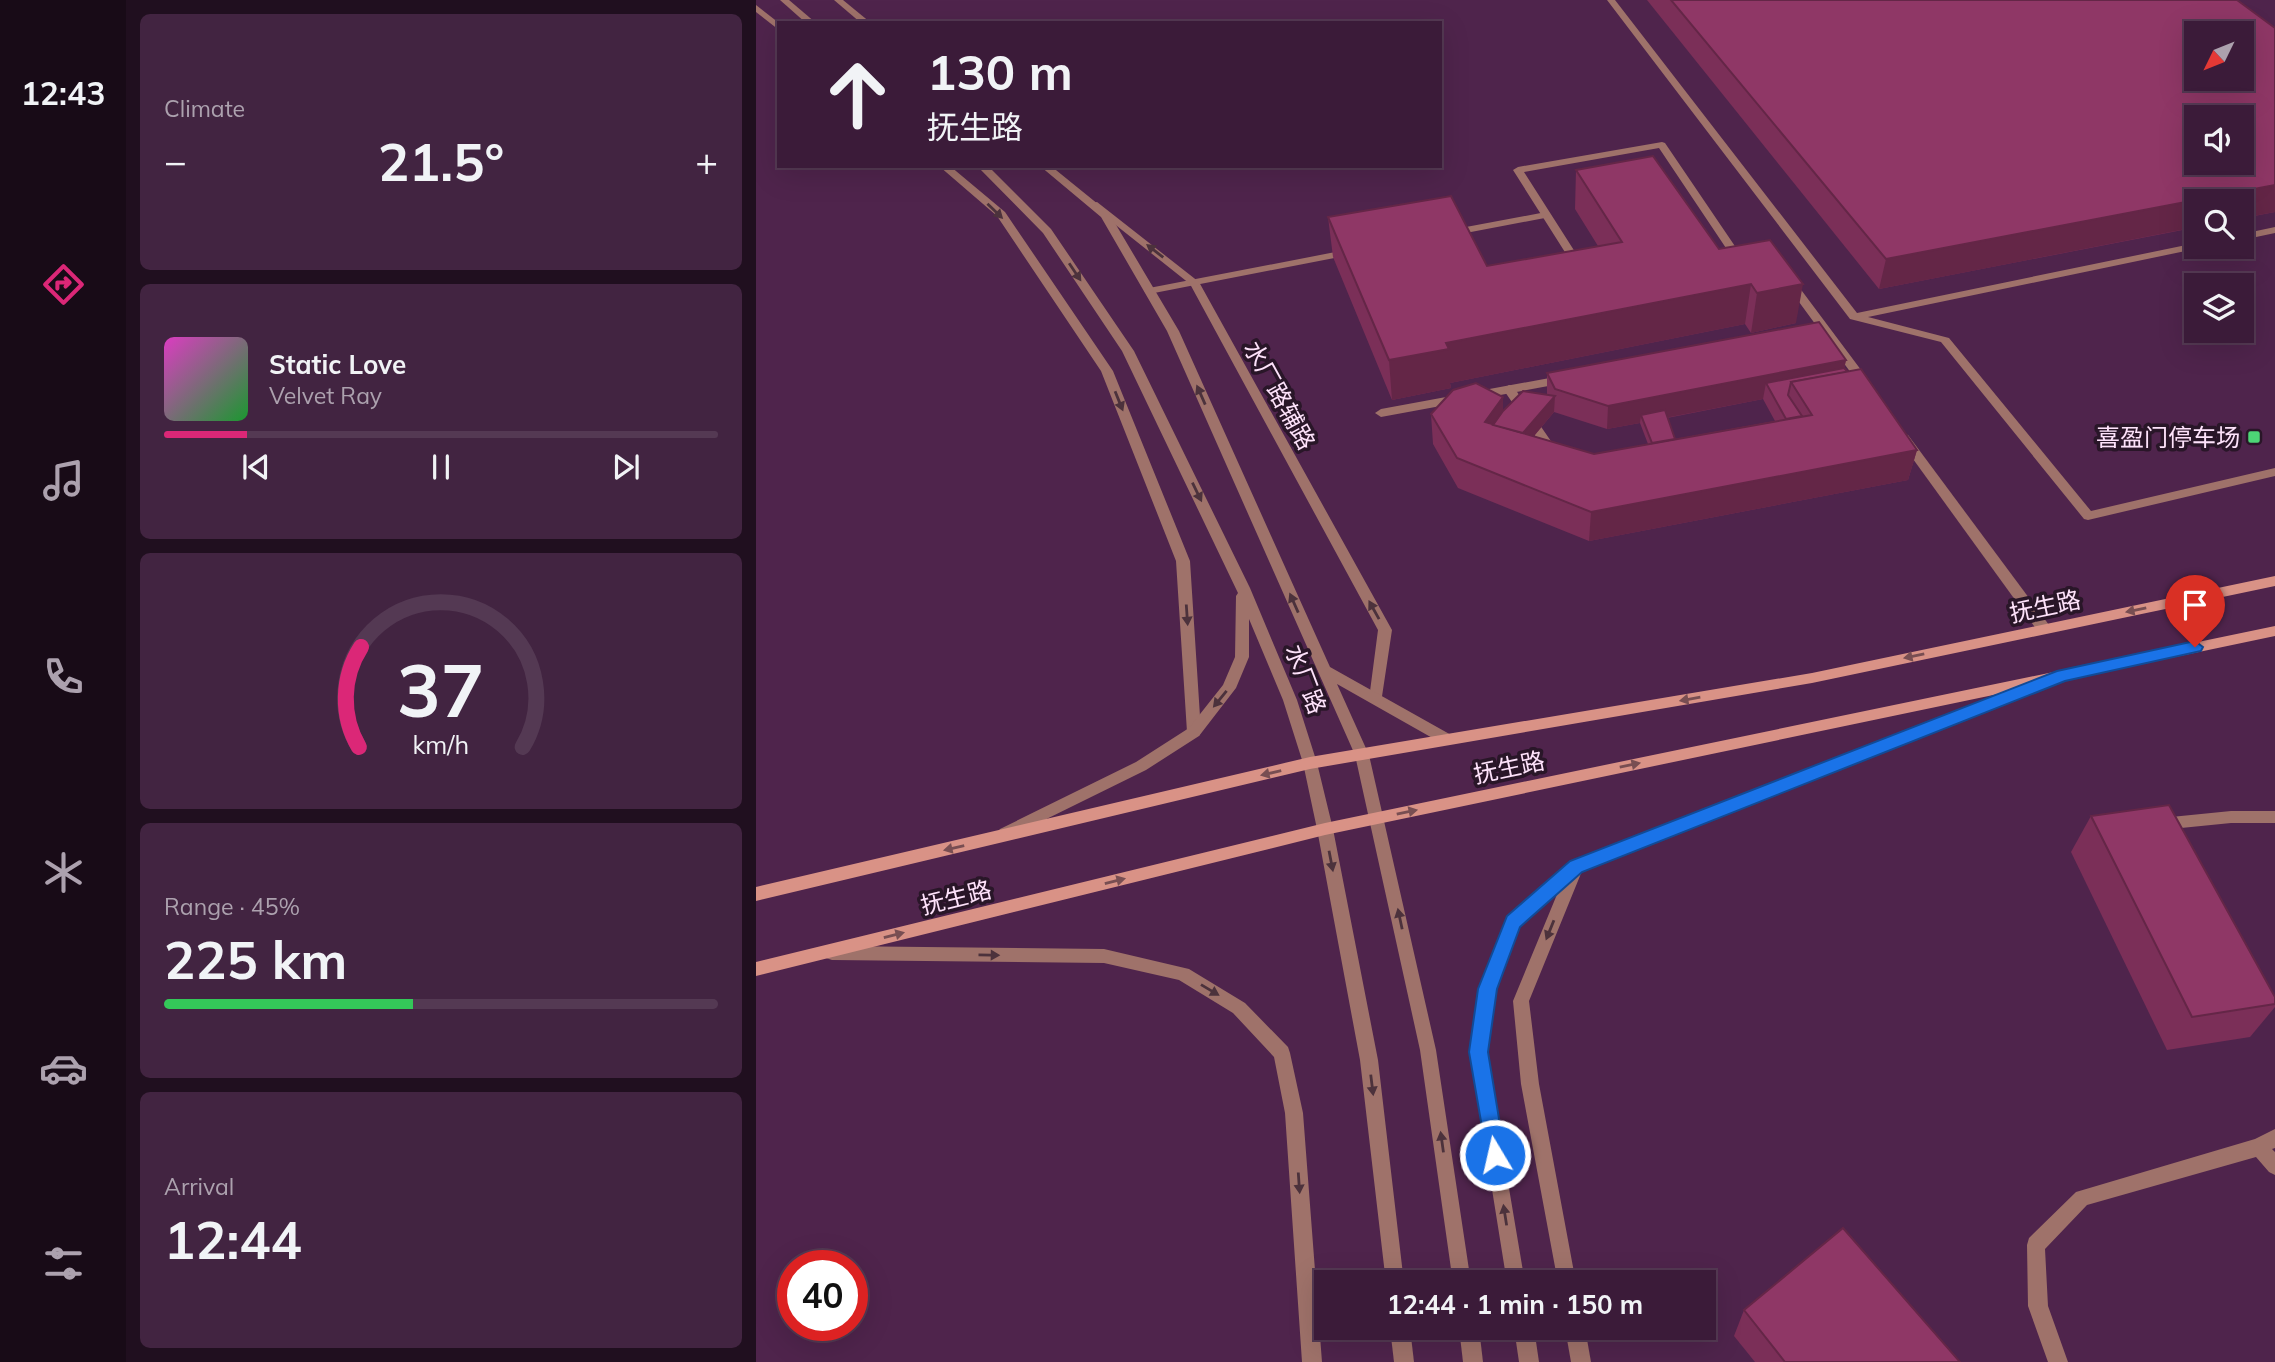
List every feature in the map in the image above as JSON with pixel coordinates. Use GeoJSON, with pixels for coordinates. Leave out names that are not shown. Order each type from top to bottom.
{"type":"FeatureCollection","features":[{"type":"Feature","properties":{"kind":"main road","name":"抚生路"},"geometry":{"type":"LineString","coordinates":[[756,894],[1310,763],[1812,678],[2275,581]]}},
{"type":"Feature","properties":{"kind":"main road","name":"抚生路"},"geometry":{"type":"LineString","coordinates":[[756,969],[1325,829],[2275,631]]}},
{"type":"Feature","properties":{"kind":"street"},"geometry":{"type":"LineString","coordinates":[[784,0],[810,21]]}},
{"type":"Feature","properties":{"kind":"street"},"geometry":{"type":"LineString","coordinates":[[839,0],[865,21]]}},
{"type":"Feature","properties":{"kind":"street"},"geometry":{"type":"LineString","coordinates":[[1611,0],[1854,317],[1945,340],[2088,516],[2275,472]]}},
{"type":"Feature","properties":{"kind":"street"},"geometry":{"type":"LineString","coordinates":[[756,8],[777,25]]}},
{"type":"Feature","properties":{"kind":"street"},"geometry":{"type":"LineString","coordinates":[[1586,278],[1518,170],[1662,145],[1741,263],[1750,269]]}},
{"type":"Feature","properties":{"kind":"street"},"geometry":{"type":"LineString","coordinates":[[946,168],[1001,214],[1107,371],[1183,561],[1194,732]]}},
{"type":"Feature","properties":{"kind":"street","name":"水厂路"},"geometry":{"type":"LineString","coordinates":[[984,168],[1047,231],[1128,351],[1243,588],[1290,700],[1310,763],[1325,829],[1369,1060],[1393,1270]]}},
{"type":"Feature","properties":{"kind":"street","name":"水厂路"},"geometry":{"type":"LineString","coordinates":[[1048,168],[1105,215],[1173,331],[1362,755],[1428,1050],[1460,1270]]}},
{"type":"Feature","properties":{"kind":"street","name":"水厂路辅路"},"geometry":{"type":"LineString","coordinates":[[1049,168],[1194,282],[1385,630],[1376,699]]}},
{"type":"Feature","properties":{"kind":"street"},"geometry":{"type":"LineString","coordinates":[[1441,235],[1546,215]]}},
{"type":"Feature","properties":{"kind":"street"},"geometry":{"type":"LineString","coordinates":[[2254,234],[2275,230]]}},
{"type":"Feature","properties":{"kind":"street"},"geometry":{"type":"LineString","coordinates":[[1854,317],[2184,248]]}},
{"type":"Feature","properties":{"kind":"street"},"geometry":{"type":"LineString","coordinates":[[1149,291],[1362,250]]}},
{"type":"Feature","properties":{"kind":"street"},"geometry":{"type":"LineString","coordinates":[[1777,281],[1795,289],[1874,397]]}},
{"type":"Feature","properties":{"kind":"street"},"geometry":{"type":"LineString","coordinates":[[1811,332],[1825,329]]}},
{"type":"Feature","properties":{"kind":"street"},"geometry":{"type":"LineString","coordinates":[[1381,413],[1578,376]]}},
{"type":"Feature","properties":{"kind":"street"},"geometry":{"type":"LineString","coordinates":[[1509,389],[1550,450],[1562,452]]}},
{"type":"Feature","properties":{"kind":"street"},"geometry":{"type":"LineString","coordinates":[[1898,430],[2044,629]]}},
{"type":"Feature","properties":{"kind":"street"},"geometry":{"type":"LineString","coordinates":[[994,838],[1141,766],[1194,732],[1229,688],[1242,657],[1243,588]]}},
{"type":"Feature","properties":{"kind":"street"},"geometry":{"type":"LineString","coordinates":[[1324,670],[1448,740]]}},
{"type":"Feature","properties":{"kind":"street"},"geometry":{"type":"LineString","coordinates":[[1514,1270],[1478,1052],[1487,989],[1513,922],[1576,866],[2062,675]]}},
{"type":"Feature","properties":{"kind":"street"},"geometry":{"type":"LineString","coordinates":[[2142,826],[2231,817],[2275,817]]}},
{"type":"Feature","properties":{"kind":"street"},"geometry":{"type":"LineString","coordinates":[[1565,1270],[1530,1084],[1521,1001],[1576,866]]}},
{"type":"Feature","properties":{"kind":"street"},"geometry":{"type":"LineString","coordinates":[[823,953],[1104,956],[1183,974],[1239,1008],[1282,1053],[1294,1113],[1312,1362]]}},
{"type":"Feature","properties":{"kind":"street"},"geometry":{"type":"LineString","coordinates":[[2058,1362],[2038,1306],[2036,1245],[2082,1198],[2267,1142],[2275,1166]]}},
{"type":"Feature","properties":{"kind":"street"},"geometry":{"type":"LineString","coordinates":[[1401,1340],[1404,1362]]}},
{"type":"Feature","properties":{"kind":"street"},"geometry":{"type":"LineString","coordinates":[[1471,1340],[1474,1362]]}},
{"type":"Feature","properties":{"kind":"street"},"geometry":{"type":"LineString","coordinates":[[1526,1340],[1529,1362]]}},
{"type":"Feature","properties":{"kind":"street"},"geometry":{"type":"LineString","coordinates":[[1577,1340],[1581,1362]]}},
{"type":"Feature","properties":{"kind":"building"},"geometry":{"type":"Polygon","coordinates":[[[1671,0],[2237,0],[2275,28],[2275,185],[2254,189],[2184,189],[2184,202],[1886,259],[1671,0]]]}},
{"type":"Feature","properties":{"kind":"building"},"geometry":{"type":"Polygon","coordinates":[[[1653,156],[1719,249],[1770,240],[1803,284],[1757,293],[1751,284],[1446,343],[1449,349],[1389,360],[1328,217],[1451,196],[1487,266],[1622,242],[1576,170],[1653,156]]]}},
{"type":"Feature","properties":{"kind":"building"},"geometry":{"type":"Polygon","coordinates":[[[1819,322],[1846,360],[1608,406],[1555,389],[1547,373],[1819,322]]]}},
{"type":"Feature","properties":{"kind":"building"},"geometry":{"type":"Polygon","coordinates":[[[1844,368],[1848,372],[1791,382],[1788,395],[1802,416],[1786,419],[1766,383],[1844,368]]]}},
{"type":"Feature","properties":{"kind":"building"},"geometry":{"type":"Polygon","coordinates":[[[1861,369],[1917,450],[1591,512],[1457,458],[1431,414],[1453,390],[1476,383],[1503,397],[1485,422],[1594,454],[1812,415],[1791,382],[1861,369]]]}},
{"type":"Feature","properties":{"kind":"building"},"geometry":{"type":"Polygon","coordinates":[[[1523,391],[1555,396],[1523,433],[1493,425],[1503,411],[1523,391]]]}},
{"type":"Feature","properties":{"kind":"building"},"geometry":{"type":"Polygon","coordinates":[[[1665,410],[1675,439],[1652,443],[1641,415],[1665,410]]]}},
{"type":"Feature","properties":{"kind":"building"},"geometry":{"type":"Polygon","coordinates":[[[2169,805],[2275,997],[2275,1004],[2192,1017],[2091,816],[2169,805]]]}},
{"type":"Feature","properties":{"kind":"building"},"geometry":{"type":"Polygon","coordinates":[[[1843,1228],[1960,1362],[1785,1362],[1744,1310],[1843,1228]]]}},
{"type":"Feature","properties":{"kind":"place","name":"喜盈门停车场"},"geometry":{"type":"Point","coordinates":[2254,437]}},
{"type":"Feature","properties":{"kind":"route"},"geometry":{"type":"LineString","coordinates":[[1495,1155],[1478,1052],[1487,989],[1513,922],[1576,866],[2062,675],[2195,647]]}}]}
